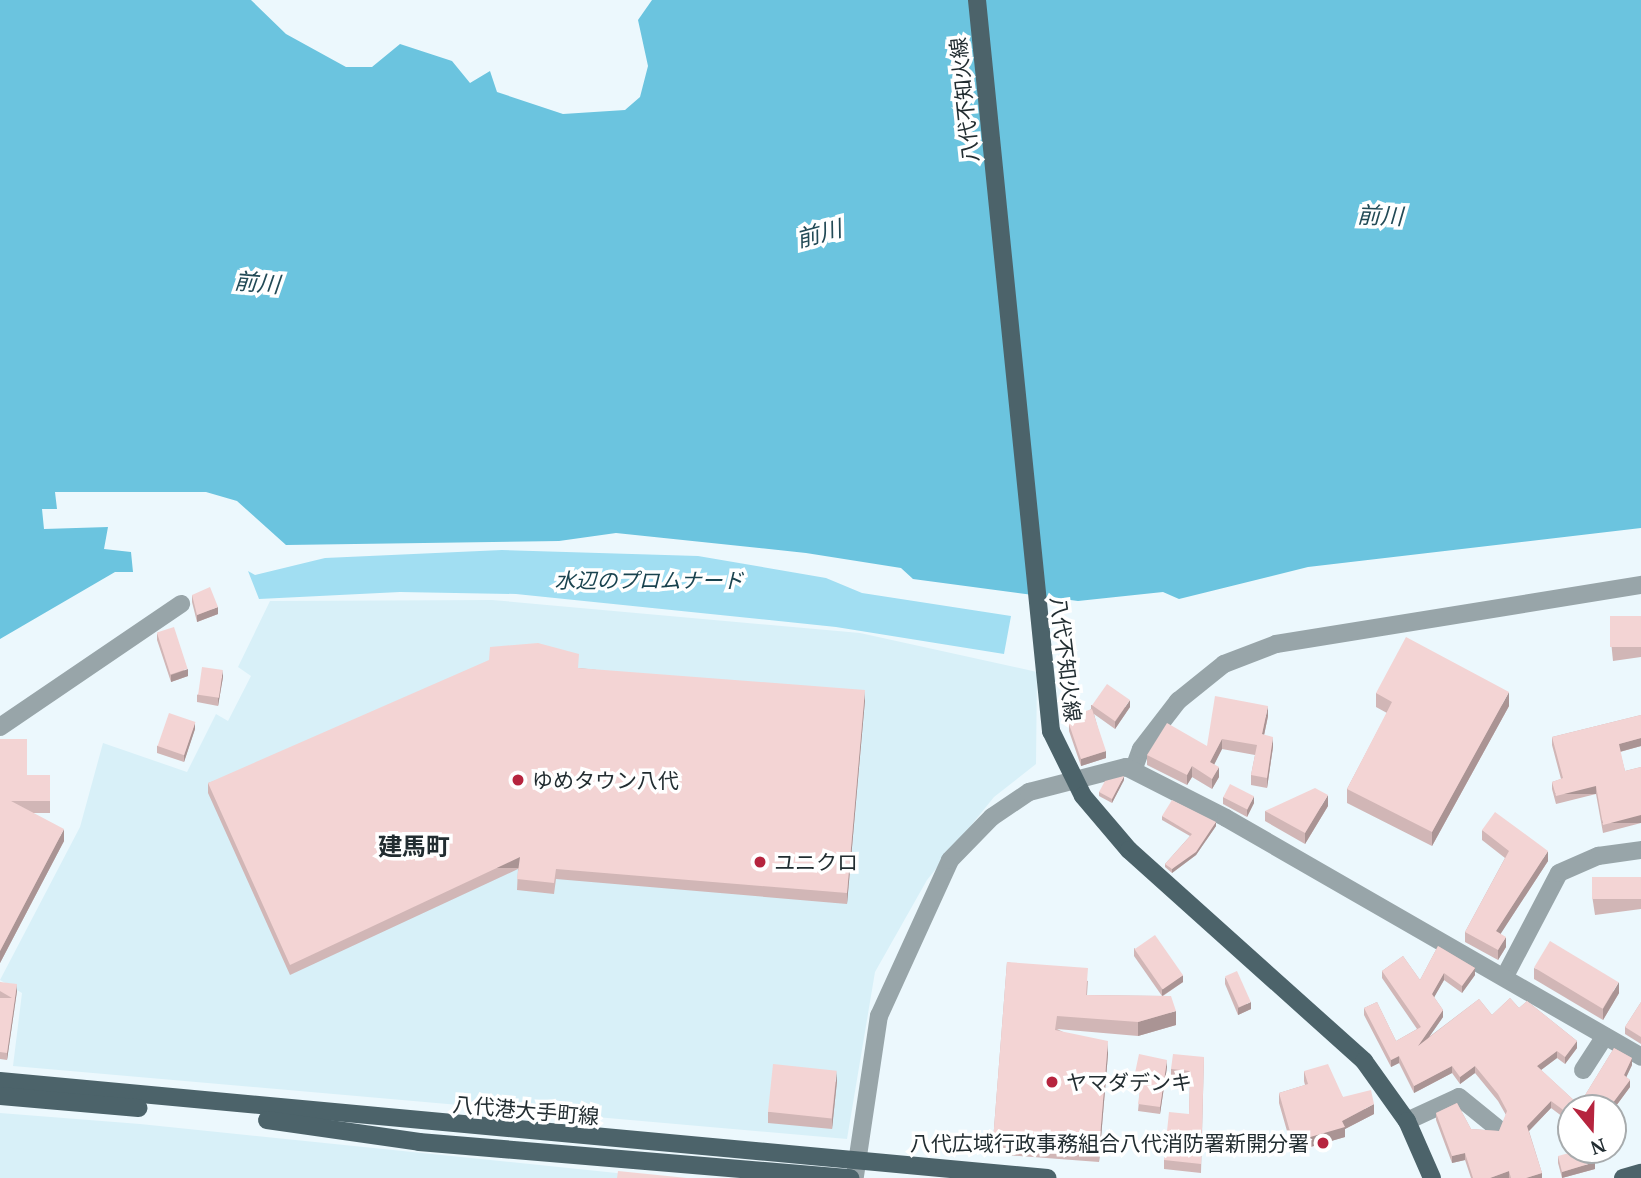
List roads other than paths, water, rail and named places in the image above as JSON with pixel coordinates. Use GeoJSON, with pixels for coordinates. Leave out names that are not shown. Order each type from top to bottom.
{"type":"FeatureCollection","features":[{"type":"Feature","properties":{"kind":"main road","name":"八代不知火線"},"geometry":{"type":"LineString","coordinates":[[977,0],[1042,678],[1051,731],[1083,796],[1129,850],[1364,1061],[1407,1121],[1432,1178]]}},
{"type":"Feature","properties":{"kind":"main road","name":"八代港大手町線"},"geometry":{"type":"LineString","coordinates":[[0,1082],[855,1173]]}},
{"type":"Feature","properties":{"kind":"main road","name":"八代港大手町線"},"geometry":{"type":"LineString","coordinates":[[0,1096],[252,1118],[419,1142],[855,1173],[1048,1178]]}},
{"type":"Feature","properties":{"kind":"main road"},"geometry":{"type":"LineString","coordinates":[[1623,1178],[1641,1173]]}},
{"type":"Feature","properties":{"kind":"street"},"geometry":{"type":"LineString","coordinates":[[1134,768],[1141,748],[1178,701],[1224,664],[1276,644],[1641,585]]}},
{"type":"Feature","properties":{"kind":"street"},"geometry":{"type":"LineString","coordinates":[[0,727],[181,604]]}},
{"type":"Feature","properties":{"kind":"street"},"geometry":{"type":"LineString","coordinates":[[855,1173],[879,1016],[950,860],[992,817],[1029,792],[1134,768],[1505,976],[1641,1057]]}},
{"type":"Feature","properties":{"kind":"street"},"geometry":{"type":"LineString","coordinates":[[1505,976],[1559,873],[1586,859],[1641,850]]}},
{"type":"Feature","properties":{"kind":"street"},"geometry":{"type":"LineString","coordinates":[[1583,1070],[1605,1035]]}},
{"type":"Feature","properties":{"kind":"street"},"geometry":{"type":"LineString","coordinates":[[1407,1121],[1459,1097],[1496,1127]]}},
{"type":"Feature","properties":{"kind":"water","name":"前川"},"geometry":{"type":"Polygon","coordinates":[[[0,0],[251,0],[286,34],[346,67],[372,67],[400,44],[452,61],[470,83],[490,71],[497,92],[563,114],[625,110],[640,97],[648,66],[638,20],[652,0],[1641,0],[1641,528],[1308,567],[1179,599],[1163,592],[1078,601],[913,579],[901,568],[806,553],[616,533],[559,541],[286,545],[237,501],[206,492],[55,492],[57,509],[42,509],[44,529],[108,527],[104,549],[131,552],[133,572],[115,572],[0,639],[0,0]]]}},
{"type":"Feature","properties":{"kind":"place","name":"ゆめタウン八代"},"geometry":{"type":"Point","coordinates":[518,780]}},
{"type":"Feature","properties":{"kind":"place","name":"ユニクロ"},"geometry":{"type":"Point","coordinates":[760,862]}},
{"type":"Feature","properties":{"kind":"place","name":"ヤマダデンキ"},"geometry":{"type":"Point","coordinates":[1052,1082]}},
{"type":"Feature","properties":{"kind":"place","name":"八代広域行政事務組合八代消防署新開分署"},"geometry":{"type":"Point","coordinates":[1323,1143]}},
{"type":"Feature","properties":{"kind":"district","name":"建馬町"},"geometry":{"type":"Point","coordinates":[414,847]}},
{"type":"Feature","properties":{"kind":"park label","name":"水辺のプロムナード"},"geometry":{"type":"Point","coordinates":[649,580]}}]}
